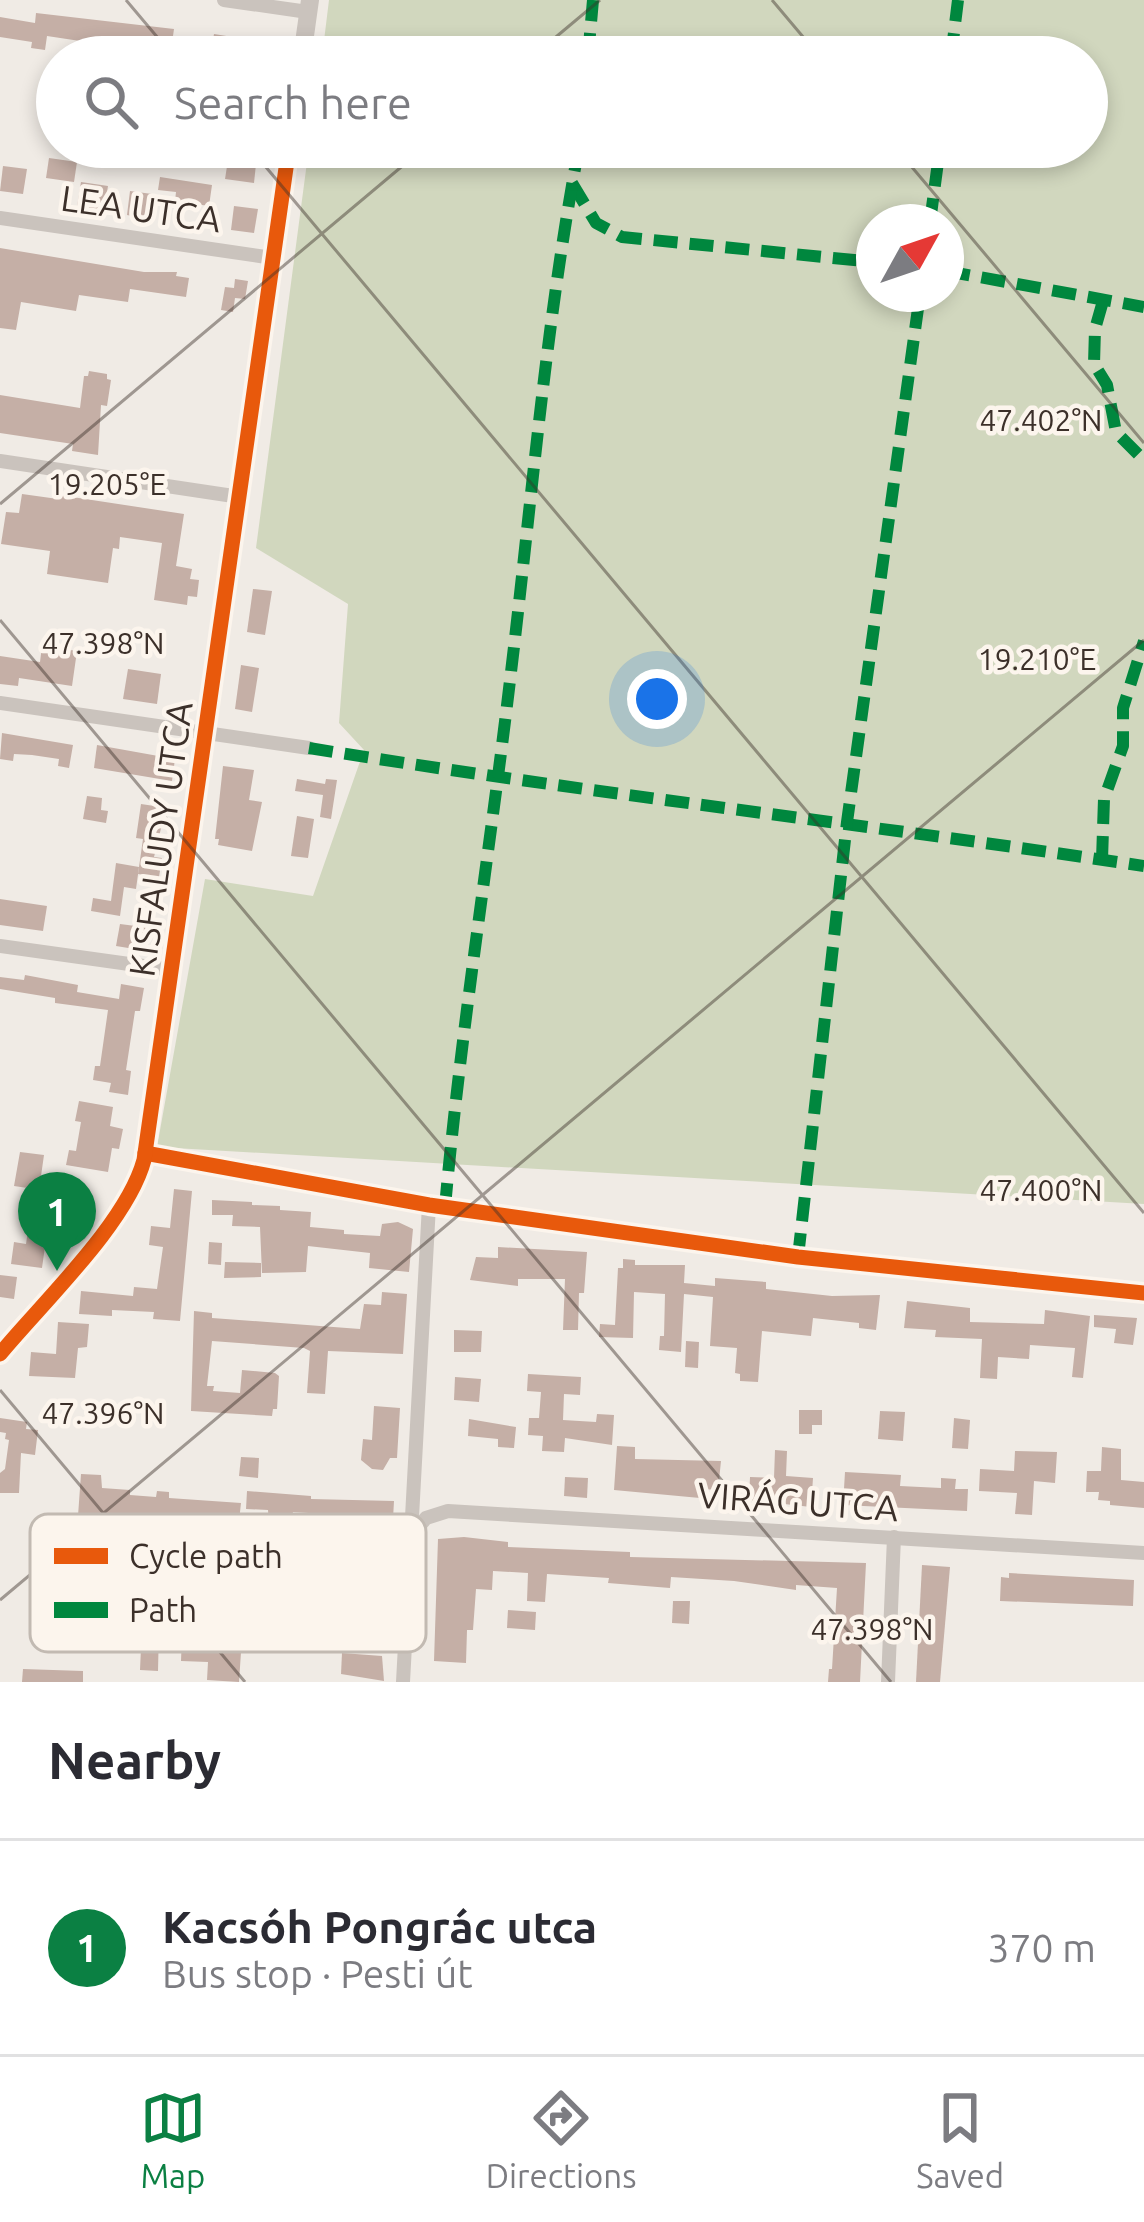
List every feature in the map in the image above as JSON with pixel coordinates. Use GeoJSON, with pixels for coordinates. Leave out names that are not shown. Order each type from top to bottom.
{"type":"FeatureCollection","features":[{"type":"Feature","properties":{"kind":"street"},"geometry":{"type":"LineString","coordinates":[[224,0],[309,6],[305,36]]}},
{"type":"Feature","properties":{"kind":"street","name":"KISFALUDY UTCA"},"geometry":{"type":"LineString","coordinates":[[0,1354],[117,1215],[137,1182],[145,1153],[286,168]]}},
{"type":"Feature","properties":{"kind":"street","name":"LEA UTCA"},"geometry":{"type":"LineString","coordinates":[[0,218],[273,258]]}},
{"type":"Feature","properties":{"kind":"street"},"geometry":{"type":"LineString","coordinates":[[0,461],[240,496]]}},
{"type":"Feature","properties":{"kind":"street"},"geometry":{"type":"LineString","coordinates":[[0,703],[309,748]]}},
{"type":"Feature","properties":{"kind":"street"},"geometry":{"type":"LineString","coordinates":[[0,946],[172,970]]}},
{"type":"Feature","properties":{"kind":"street"},"geometry":{"type":"LineString","coordinates":[[145,1153],[429,1204],[798,1257],[1144,1293]]}},
{"type":"Feature","properties":{"kind":"street"},"geometry":{"type":"LineString","coordinates":[[412,1514],[429,1204]]}},
{"type":"Feature","properties":{"kind":"street"},"geometry":{"type":"LineString","coordinates":[[413,1482],[430,1504],[448,1511]]}},
{"type":"Feature","properties":{"kind":"street"},"geometry":{"type":"LineString","coordinates":[[426,1518],[448,1511]]}},
{"type":"Feature","properties":{"kind":"street","name":"VIRÁG UTCA"},"geometry":{"type":"LineString","coordinates":[[448,1511],[1144,1552]]}},
{"type":"Feature","properties":{"kind":"street"},"geometry":{"type":"LineString","coordinates":[[889,1682],[894,1538]]}},
{"type":"Feature","properties":{"kind":"street"},"geometry":{"type":"LineString","coordinates":[[403,1682],[405,1652]]}},
{"type":"Feature","properties":{"kind":"green space"},"geometry":{"type":"Polygon","coordinates":[[[329,0],[1144,0],[1144,1204],[157,1147],[205,879],[313,896],[364,750],[339,723],[348,604],[256,548],[306,168],[1108,168],[1108,36],[325,36],[329,0]]]}},
{"type":"Feature","properties":{"kind":"building"},"geometry":{"type":"Polygon","coordinates":[[[36,13],[174,29],[173,36],[36,36],[36,49],[31,48],[32,42],[0,37],[0,17],[35,23],[36,13]]]}},
{"type":"Feature","properties":{"kind":"building"},"geometry":{"type":"Polygon","coordinates":[[[3,166],[27,169],[23,194],[0,191],[3,166]]]}},
{"type":"Feature","properties":{"kind":"building"},"geometry":{"type":"Polygon","coordinates":[[[48,168],[76,168],[74,182],[46,178],[48,168]]]}},
{"type":"Feature","properties":{"kind":"building"},"geometry":{"type":"Polygon","coordinates":[[[227,168],[256,168],[254,183],[225,179],[227,168]]]}},
{"type":"Feature","properties":{"kind":"building"},"geometry":{"type":"Polygon","coordinates":[[[160,177],[212,185],[209,206],[175,201],[176,192],[158,190],[160,177]]]}},
{"type":"Feature","properties":{"kind":"building"},"geometry":{"type":"Polygon","coordinates":[[[81,182],[108,186],[104,211],[77,207],[81,182]]]}},
{"type":"Feature","properties":{"kind":"building"},"geometry":{"type":"Polygon","coordinates":[[[130,191],[152,194],[148,219],[127,215],[130,191]]]}},
{"type":"Feature","properties":{"kind":"building"},"geometry":{"type":"Polygon","coordinates":[[[234,206],[258,209],[254,233],[231,230],[234,206]]]}},
{"type":"Feature","properties":{"kind":"building"},"geometry":{"type":"Polygon","coordinates":[[[0,248],[144,272],[177,272],[176,276],[189,278],[186,297],[130,289],[128,302],[79,295],[76,311],[21,302],[16,330],[0,328],[0,248]]]}},
{"type":"Feature","properties":{"kind":"building"},"geometry":{"type":"Polygon","coordinates":[[[235,279],[248,281],[245,299],[235,298],[233,312],[221,310],[225,287],[234,288],[235,279]]]}},
{"type":"Feature","properties":{"kind":"building"},"geometry":{"type":"Polygon","coordinates":[[[89,371],[107,374],[111,380],[107,406],[101,405],[98,455],[72,451],[73,444],[0,433],[0,395],[80,408],[84,376],[89,371]]]}},
{"type":"Feature","properties":{"kind":"building"},"geometry":{"type":"Polygon","coordinates":[[[22,494],[184,514],[176,566],[192,569],[190,579],[199,580],[197,597],[188,596],[187,605],[154,600],[162,543],[120,537],[119,549],[113,548],[108,583],[47,574],[50,551],[1,544],[6,512],[19,513],[22,494]]]}},
{"type":"Feature","properties":{"kind":"building"},"geometry":{"type":"Polygon","coordinates":[[[253,589],[272,591],[265,635],[247,632],[253,589]]]}},
{"type":"Feature","properties":{"kind":"building"},"geometry":{"type":"Polygon","coordinates":[[[42,646],[77,651],[72,686],[19,678],[18,686],[0,684],[0,656],[40,662],[42,646]]]}},
{"type":"Feature","properties":{"kind":"building"},"geometry":{"type":"Polygon","coordinates":[[[241,665],[259,668],[252,712],[235,709],[241,665]]]}},
{"type":"Feature","properties":{"kind":"building"},"geometry":{"type":"Polygon","coordinates":[[[128,669],[161,674],[157,704],[123,699],[128,669]]]}},
{"type":"Feature","properties":{"kind":"building"},"geometry":{"type":"Polygon","coordinates":[[[2,733],[73,745],[69,768],[58,766],[59,759],[32,755],[0,759],[2,733]]]}},
{"type":"Feature","properties":{"kind":"building"},"geometry":{"type":"Polygon","coordinates":[[[97,745],[175,759],[172,781],[94,768],[97,745]]]}},
{"type":"Feature","properties":{"kind":"building"},"geometry":{"type":"Polygon","coordinates":[[[223,766],[254,770],[249,800],[262,802],[252,851],[218,845],[215,839],[223,766]]]}},
{"type":"Feature","properties":{"kind":"building"},"geometry":{"type":"Polygon","coordinates":[[[297,779],[325,784],[326,779],[337,780],[331,819],[320,817],[323,795],[295,791],[297,779]]]}},
{"type":"Feature","properties":{"kind":"building"},"geometry":{"type":"Polygon","coordinates":[[[87,796],[102,798],[101,810],[108,811],[106,823],[83,819],[87,796]]]}},
{"type":"Feature","properties":{"kind":"building"},"geometry":{"type":"Polygon","coordinates":[[[141,804],[161,807],[164,816],[154,857],[162,858],[159,877],[138,874],[141,804]]]}},
{"type":"Feature","properties":{"kind":"building"},"geometry":{"type":"Polygon","coordinates":[[[297,816],[314,819],[308,858],[291,856],[297,816]]]}},
{"type":"Feature","properties":{"kind":"building"},"geometry":{"type":"Polygon","coordinates":[[[116,863],[139,867],[136,889],[124,887],[120,916],[91,911],[93,898],[111,901],[116,863]]]}},
{"type":"Feature","properties":{"kind":"building"},"geometry":{"type":"Polygon","coordinates":[[[0,899],[47,906],[43,931],[0,925],[0,899]]]}},
{"type":"Feature","properties":{"kind":"building"},"geometry":{"type":"Polygon","coordinates":[[[120,924],[151,928],[147,951],[116,946],[120,924]]]}},
{"type":"Feature","properties":{"kind":"building"},"geometry":{"type":"Polygon","coordinates":[[[25,975],[78,985],[77,992],[119,999],[121,984],[144,988],[140,1011],[135,1011],[126,1070],[131,1071],[128,1095],[109,1092],[111,1083],[93,1080],[95,1066],[100,1066],[108,1010],[0,989],[0,977],[24,980],[25,975]]]}},
{"type":"Feature","properties":{"kind":"building"},"geometry":{"type":"Polygon","coordinates":[[[79,1101],[113,1107],[110,1126],[123,1129],[119,1149],[112,1148],[108,1172],[66,1165],[69,1150],[76,1151],[79,1101]]]}},
{"type":"Feature","properties":{"kind":"building"},"geometry":{"type":"Polygon","coordinates":[[[20,1152],[44,1155],[41,1176],[50,1177],[45,1210],[63,1213],[59,1234],[47,1232],[42,1268],[11,1264],[14,1242],[26,1244],[34,1189],[14,1186],[20,1152]]]}},
{"type":"Feature","properties":{"kind":"building"},"geometry":{"type":"Polygon","coordinates":[[[174,1189],[192,1191],[180,1321],[153,1319],[154,1312],[79,1314],[81,1291],[133,1296],[134,1287],[157,1289],[163,1247],[149,1245],[151,1226],[170,1228],[174,1189]]]}},
{"type":"Feature","properties":{"kind":"building"},"geometry":{"type":"Polygon","coordinates":[[[212,1200],[311,1212],[310,1227],[344,1230],[344,1234],[380,1236],[382,1224],[398,1222],[413,1229],[409,1272],[369,1268],[370,1253],[308,1246],[306,1272],[262,1273],[260,1227],[232,1226],[233,1215],[212,1215],[212,1200]]]}},
{"type":"Feature","properties":{"kind":"building"},"geometry":{"type":"Polygon","coordinates":[[[209,1242],[222,1243],[221,1265],[208,1264],[209,1242]]]}},
{"type":"Feature","properties":{"kind":"building"},"geometry":{"type":"Polygon","coordinates":[[[498,1247],[587,1252],[578,1330],[563,1330],[565,1279],[518,1279],[518,1286],[470,1280],[476,1257],[498,1258],[498,1247]]]}},
{"type":"Feature","properties":{"kind":"building"},"geometry":{"type":"Polygon","coordinates":[[[623,1259],[635,1260],[635,1265],[685,1265],[684,1283],[715,1286],[715,1278],[766,1282],[766,1289],[832,1296],[880,1295],[876,1330],[859,1328],[859,1323],[813,1318],[811,1336],[762,1331],[758,1382],[740,1381],[740,1374],[735,1373],[737,1348],[710,1346],[713,1297],[684,1294],[681,1352],[659,1350],[665,1294],[634,1292],[633,1338],[599,1337],[600,1324],[615,1325],[618,1268],[623,1268],[623,1259]]]}},
{"type":"Feature","properties":{"kind":"building"},"geometry":{"type":"Polygon","coordinates":[[[225,1262],[261,1263],[261,1277],[224,1278],[225,1262]]]}},
{"type":"Feature","properties":{"kind":"building"},"geometry":{"type":"Polygon","coordinates":[[[0,1275],[17,1277],[14,1299],[0,1297],[0,1275]]]}},
{"type":"Feature","properties":{"kind":"building"},"geometry":{"type":"Polygon","coordinates":[[[382,1292],[407,1294],[403,1354],[328,1351],[325,1394],[307,1393],[310,1351],[212,1341],[207,1386],[214,1386],[213,1391],[240,1393],[242,1370],[275,1373],[279,1376],[277,1409],[272,1416],[191,1411],[194,1311],[212,1313],[212,1318],[360,1329],[364,1304],[381,1305],[382,1292]]]}},
{"type":"Feature","properties":{"kind":"building"},"geometry":{"type":"Polygon","coordinates":[[[907,1301],[970,1308],[970,1322],[1044,1324],[1045,1310],[1090,1316],[1083,1378],[1072,1377],[1075,1348],[1030,1345],[1029,1359],[998,1357],[997,1379],[980,1378],[982,1339],[935,1337],[936,1330],[904,1328],[907,1301]]]}},
{"type":"Feature","properties":{"kind":"building"},"geometry":{"type":"Polygon","coordinates":[[[1094,1315],[1137,1318],[1133,1345],[1114,1343],[1116,1329],[1094,1327],[1094,1315]]]}},
{"type":"Feature","properties":{"kind":"building"},"geometry":{"type":"Polygon","coordinates":[[[58,1322],[89,1324],[87,1347],[78,1348],[75,1378],[29,1376],[31,1352],[56,1354],[58,1322]]]}},
{"type":"Feature","properties":{"kind":"building"},"geometry":{"type":"Polygon","coordinates":[[[454,1330],[482,1331],[481,1352],[454,1352],[454,1330]]]}},
{"type":"Feature","properties":{"kind":"building"},"geometry":{"type":"Polygon","coordinates":[[[686,1341],[699,1342],[698,1368],[685,1367],[686,1341]]]}},
{"type":"Feature","properties":{"kind":"building"},"geometry":{"type":"Polygon","coordinates":[[[528,1374],[581,1377],[580,1395],[564,1394],[563,1420],[596,1422],[597,1414],[614,1415],[612,1445],[565,1438],[564,1452],[542,1451],[543,1436],[528,1435],[529,1418],[539,1418],[541,1392],[527,1391],[528,1374]]]}},
{"type":"Feature","properties":{"kind":"building"},"geometry":{"type":"Polygon","coordinates":[[[455,1377],[481,1379],[479,1402],[454,1400],[455,1377]]]}},
{"type":"Feature","properties":{"kind":"building"},"geometry":{"type":"Polygon","coordinates":[[[374,1406],[400,1408],[397,1458],[390,1458],[383,1470],[372,1469],[361,1460],[363,1439],[372,1440],[374,1406]]]}},
{"type":"Feature","properties":{"kind":"building"},"geometry":{"type":"Polygon","coordinates":[[[799,1410],[822,1410],[822,1425],[812,1425],[812,1434],[799,1434],[799,1410]]]}},
{"type":"Feature","properties":{"kind":"building"},"geometry":{"type":"Polygon","coordinates":[[[880,1411],[905,1412],[903,1441],[878,1439],[880,1411]]]}},
{"type":"Feature","properties":{"kind":"building"},"geometry":{"type":"Polygon","coordinates":[[[0,1418],[27,1422],[26,1429],[38,1430],[35,1455],[21,1453],[19,1493],[0,1493],[9,1440],[0,1432],[0,1418]]]}},
{"type":"Feature","properties":{"kind":"building"},"geometry":{"type":"Polygon","coordinates":[[[954,1418],[970,1420],[968,1449],[952,1448],[954,1418]]]}},
{"type":"Feature","properties":{"kind":"building"},"geometry":{"type":"Polygon","coordinates":[[[469,1419],[516,1427],[514,1448],[498,1447],[498,1439],[468,1436],[469,1419]]]}},
{"type":"Feature","properties":{"kind":"building"},"geometry":{"type":"Polygon","coordinates":[[[617,1446],[635,1447],[635,1459],[721,1461],[718,1490],[700,1489],[700,1498],[614,1490],[617,1446]]]}},
{"type":"Feature","properties":{"kind":"building"},"geometry":{"type":"Polygon","coordinates":[[[1102,1447],[1121,1449],[1121,1480],[1144,1482],[1144,1508],[1110,1505],[1110,1501],[1098,1500],[1099,1492],[1086,1492],[1087,1471],[1101,1471],[1102,1447]]]}},
{"type":"Feature","properties":{"kind":"building"},"geometry":{"type":"Polygon","coordinates":[[[775,1450],[787,1451],[786,1476],[813,1478],[811,1507],[749,1500],[750,1477],[774,1478],[775,1450]]]}},
{"type":"Feature","properties":{"kind":"building"},"geometry":{"type":"Polygon","coordinates":[[[1015,1451],[1057,1452],[1055,1483],[1034,1481],[1032,1515],[1015,1514],[1017,1493],[979,1491],[980,1469],[1014,1471],[1015,1451]]]}},
{"type":"Feature","properties":{"kind":"building"},"geometry":{"type":"Polygon","coordinates":[[[241,1457],[259,1458],[258,1478],[239,1476],[241,1457]]]}},
{"type":"Feature","properties":{"kind":"building"},"geometry":{"type":"Polygon","coordinates":[[[845,1472],[901,1475],[900,1486],[941,1488],[941,1478],[956,1479],[955,1489],[968,1489],[967,1511],[843,1505],[845,1472]]]}},
{"type":"Feature","properties":{"kind":"building"},"geometry":{"type":"Polygon","coordinates":[[[81,1474],[101,1475],[102,1488],[130,1490],[130,1495],[156,1497],[157,1491],[169,1492],[169,1498],[241,1503],[240,1514],[78,1514],[81,1474]]]}},
{"type":"Feature","properties":{"kind":"building"},"geometry":{"type":"Polygon","coordinates":[[[565,1477],[588,1478],[587,1498],[564,1496],[565,1477]]]}},
{"type":"Feature","properties":{"kind":"building"},"geometry":{"type":"Polygon","coordinates":[[[247,1491],[311,1499],[394,1501],[393,1514],[268,1514],[268,1510],[246,1509],[247,1491]]]}},
{"type":"Feature","properties":{"kind":"building"},"geometry":{"type":"Polygon","coordinates":[[[438,1539],[508,1542],[508,1547],[630,1552],[630,1557],[866,1563],[860,1682],[828,1682],[837,1588],[796,1585],[796,1590],[671,1577],[670,1588],[547,1574],[545,1602],[527,1601],[528,1573],[493,1571],[492,1590],[476,1589],[466,1663],[434,1661],[438,1539]]]}},
{"type":"Feature","properties":{"kind":"building"},"geometry":{"type":"Polygon","coordinates":[[[922,1565],[950,1567],[940,1682],[916,1682],[922,1565]]]}},
{"type":"Feature","properties":{"kind":"building"},"geometry":{"type":"Polygon","coordinates":[[[1009,1573],[1134,1580],[1133,1606],[1000,1601],[1001,1577],[1009,1578],[1009,1573]]]}},
{"type":"Feature","properties":{"kind":"building"},"geometry":{"type":"Polygon","coordinates":[[[673,1601],[690,1601],[689,1624],[672,1623],[673,1601]]]}},
{"type":"Feature","properties":{"kind":"building"},"geometry":{"type":"Polygon","coordinates":[[[508,1610],[536,1612],[535,1630],[507,1628],[508,1610]]]}},
{"type":"Feature","properties":{"kind":"building"},"geometry":{"type":"Polygon","coordinates":[[[141,1652],[158,1652],[158,1671],[140,1670],[141,1652]]]}},
{"type":"Feature","properties":{"kind":"building"},"geometry":{"type":"Polygon","coordinates":[[[181,1652],[241,1652],[239,1682],[207,1680],[208,1662],[181,1661],[181,1652]]]}},
{"type":"Feature","properties":{"kind":"building"},"geometry":{"type":"Polygon","coordinates":[[[342,1653],[382,1656],[384,1681],[341,1674],[342,1653]]]}},
{"type":"Feature","properties":{"kind":"building"},"geometry":{"type":"Polygon","coordinates":[[[23,1669],[83,1671],[83,1682],[22,1682],[23,1669]]]}},
{"type":"Feature","properties":{"kind":"marked path"},"geometry":{"type":"LineString","coordinates":[[590,36],[593,0]]}},
{"type":"Feature","properties":{"kind":"marked path"},"geometry":{"type":"LineString","coordinates":[[954,36],[958,0]]}},
{"type":"Feature","properties":{"kind":"marked path"},"geometry":{"type":"LineString","coordinates":[[445,1207],[549,343],[575,168]]}},
{"type":"Feature","properties":{"kind":"marked path"},"geometry":{"type":"LineString","coordinates":[[932,204],[937,168]]}},
{"type":"Feature","properties":{"kind":"marked path"},"geometry":{"type":"LineString","coordinates":[[572,183],[596,223],[622,237],[856,260]]}},
{"type":"Feature","properties":{"kind":"marked path"},"geometry":{"type":"LineString","coordinates":[[964,274],[1144,307]]}},
{"type":"Feature","properties":{"kind":"marked path"},"geometry":{"type":"LineString","coordinates":[[1103,301],[1095,329],[1094,364],[1107,385],[1116,432],[1144,460]]}},
{"type":"Feature","properties":{"kind":"marked path"},"geometry":{"type":"LineString","coordinates":[[798,1257],[847,822],[918,312]]}},
{"type":"Feature","properties":{"kind":"marked path"},"geometry":{"type":"LineString","coordinates":[[1102,860],[1104,799],[1123,746],[1123,708],[1144,641]]}},
{"type":"Feature","properties":{"kind":"marked path"},"geometry":{"type":"LineString","coordinates":[[309,748],[1144,866]]}},
{"type":"Feature","properties":{"kind":"cycle path"},"geometry":{"type":"LineString","coordinates":[[0,1354],[102,1235],[135,1184],[144,1160],[286,168]]}},
{"type":"Feature","properties":{"kind":"cycle path"},"geometry":{"type":"LineString","coordinates":[[145,1153],[429,1205],[798,1257],[1144,1293]]}},
{"type":"Feature","properties":{"kind":"place","name":"Kacsóh Pongrác utca"},"geometry":{"type":"Point","coordinates":[57,1271]}}]}
